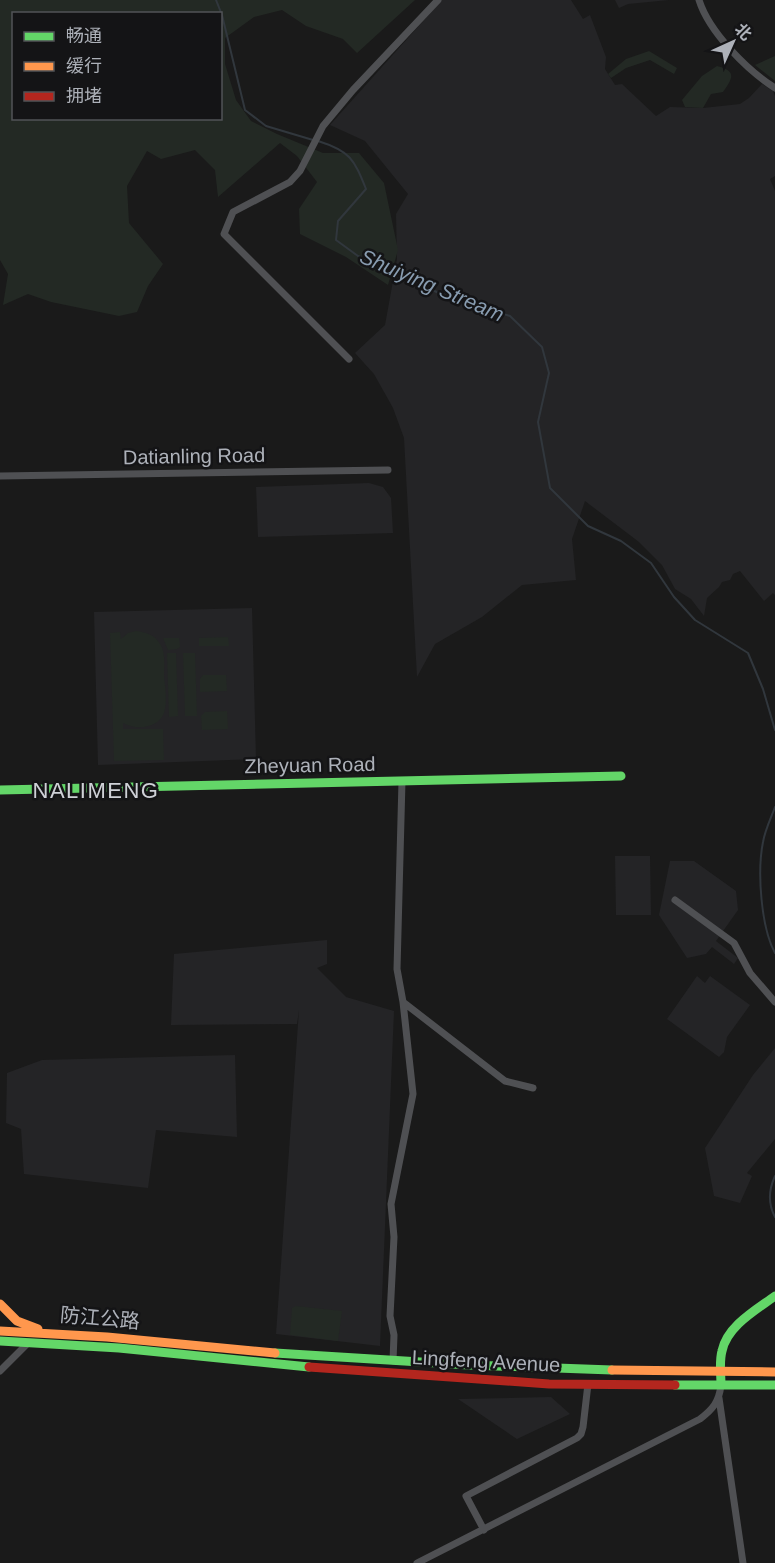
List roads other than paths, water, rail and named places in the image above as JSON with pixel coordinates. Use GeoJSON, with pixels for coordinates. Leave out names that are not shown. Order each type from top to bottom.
{"type":"FeatureCollection","features":[{"type":"Feature","properties":{"kind":"main road","name":"Zheyuan Road"},"geometry":{"type":"LineString","coordinates":[[0,790],[621,776]]}},
{"type":"Feature","properties":{"kind":"main road"},"geometry":{"type":"LineString","coordinates":[[721,1385],[722,1350],[727,1337],[775,1296]]}},
{"type":"Feature","properties":{"kind":"main road"},"geometry":{"type":"LineString","coordinates":[[0,1304],[9,1316],[21,1325],[46,1332]]}},
{"type":"Feature","properties":{"kind":"main road","name":"防江公路"},"geometry":{"type":"LineString","coordinates":[[0,1331],[46,1332],[197,1345]]}},
{"type":"Feature","properties":{"kind":"main road","name":"防江公路"},"geometry":{"type":"LineString","coordinates":[[0,1341],[29,1341],[196,1356]]}},
{"type":"Feature","properties":{"kind":"main road","name":"Lingfeng Avenue"},"geometry":{"type":"LineString","coordinates":[[197,1345],[283,1354],[550,1369],[775,1372]]}},
{"type":"Feature","properties":{"kind":"main road","name":"Lingfeng Avenue"},"geometry":{"type":"LineString","coordinates":[[196,1356],[294,1366],[549,1384],[775,1385]]}},
{"type":"Feature","properties":{"kind":"street"},"geometry":{"type":"LineString","coordinates":[[349,359],[224,234],[233,212],[290,182],[300,171],[323,126],[352,90],[438,0]]}},
{"type":"Feature","properties":{"kind":"street"},"geometry":{"type":"LineString","coordinates":[[699,0],[707,19],[717,33],[745,64],[775,88]]}},
{"type":"Feature","properties":{"kind":"street","name":"Datianling Road"},"geometry":{"type":"LineString","coordinates":[[0,476],[388,470]]}},
{"type":"Feature","properties":{"kind":"street"},"geometry":{"type":"LineString","coordinates":[[393,1361],[394,1335],[390,1316],[394,1237],[392,1204],[413,1094],[397,969],[402,781]]}},
{"type":"Feature","properties":{"kind":"street"},"geometry":{"type":"LineString","coordinates":[[675,900],[734,943],[750,973],[775,1002]]}},
{"type":"Feature","properties":{"kind":"street"},"geometry":{"type":"LineString","coordinates":[[403,1002],[505,1081],[533,1088]]}},
{"type":"Feature","properties":{"kind":"street"},"geometry":{"type":"LineString","coordinates":[[0,1371],[29,1341]]}},
{"type":"Feature","properties":{"kind":"street"},"geometry":{"type":"LineString","coordinates":[[483,1530],[466,1496],[582,1434],[588,1384]]}},
{"type":"Feature","properties":{"kind":"street"},"geometry":{"type":"LineString","coordinates":[[721,1385],[719,1398],[743,1563]]}},
{"type":"Feature","properties":{"kind":"street"},"geometry":{"type":"LineString","coordinates":[[417,1563],[699,1419],[712,1410],[719,1398]]}},
{"type":"Feature","properties":{"kind":"waterway","name":"Shuiying Stream"},"geometry":{"type":"LineString","coordinates":[[216,0],[221,12]]}},
{"type":"Feature","properties":{"kind":"waterway","name":"Shuiying Stream"},"geometry":{"type":"LineString","coordinates":[[222,15],[245,110],[266,126],[313,140]]}},
{"type":"Feature","properties":{"kind":"waterway","name":"Shuiying Stream"},"geometry":{"type":"LineString","coordinates":[[318,141],[337,148],[350,158],[366,189],[338,221],[336,240],[358,256],[441,294],[510,316],[542,347],[549,373],[538,422],[550,488],[588,526],[621,541],[651,563],[674,597],[695,620],[748,653],[763,689],[775,730]]}},
{"type":"Feature","properties":{"kind":"waterway","name":"Shuiying Stream"},"geometry":{"type":"LineString","coordinates":[[775,807],[764,838],[760,868],[763,914],[775,953]]}},
{"type":"Feature","properties":{"kind":"waterway","name":"Shuiying Stream"},"geometry":{"type":"LineString","coordinates":[[775,1176],[770,1196],[775,1217]]}},
{"type":"Feature","properties":{"kind":"district","name":"NALIMENG"},"geometry":{"type":"Point","coordinates":[96,790]}}]}
